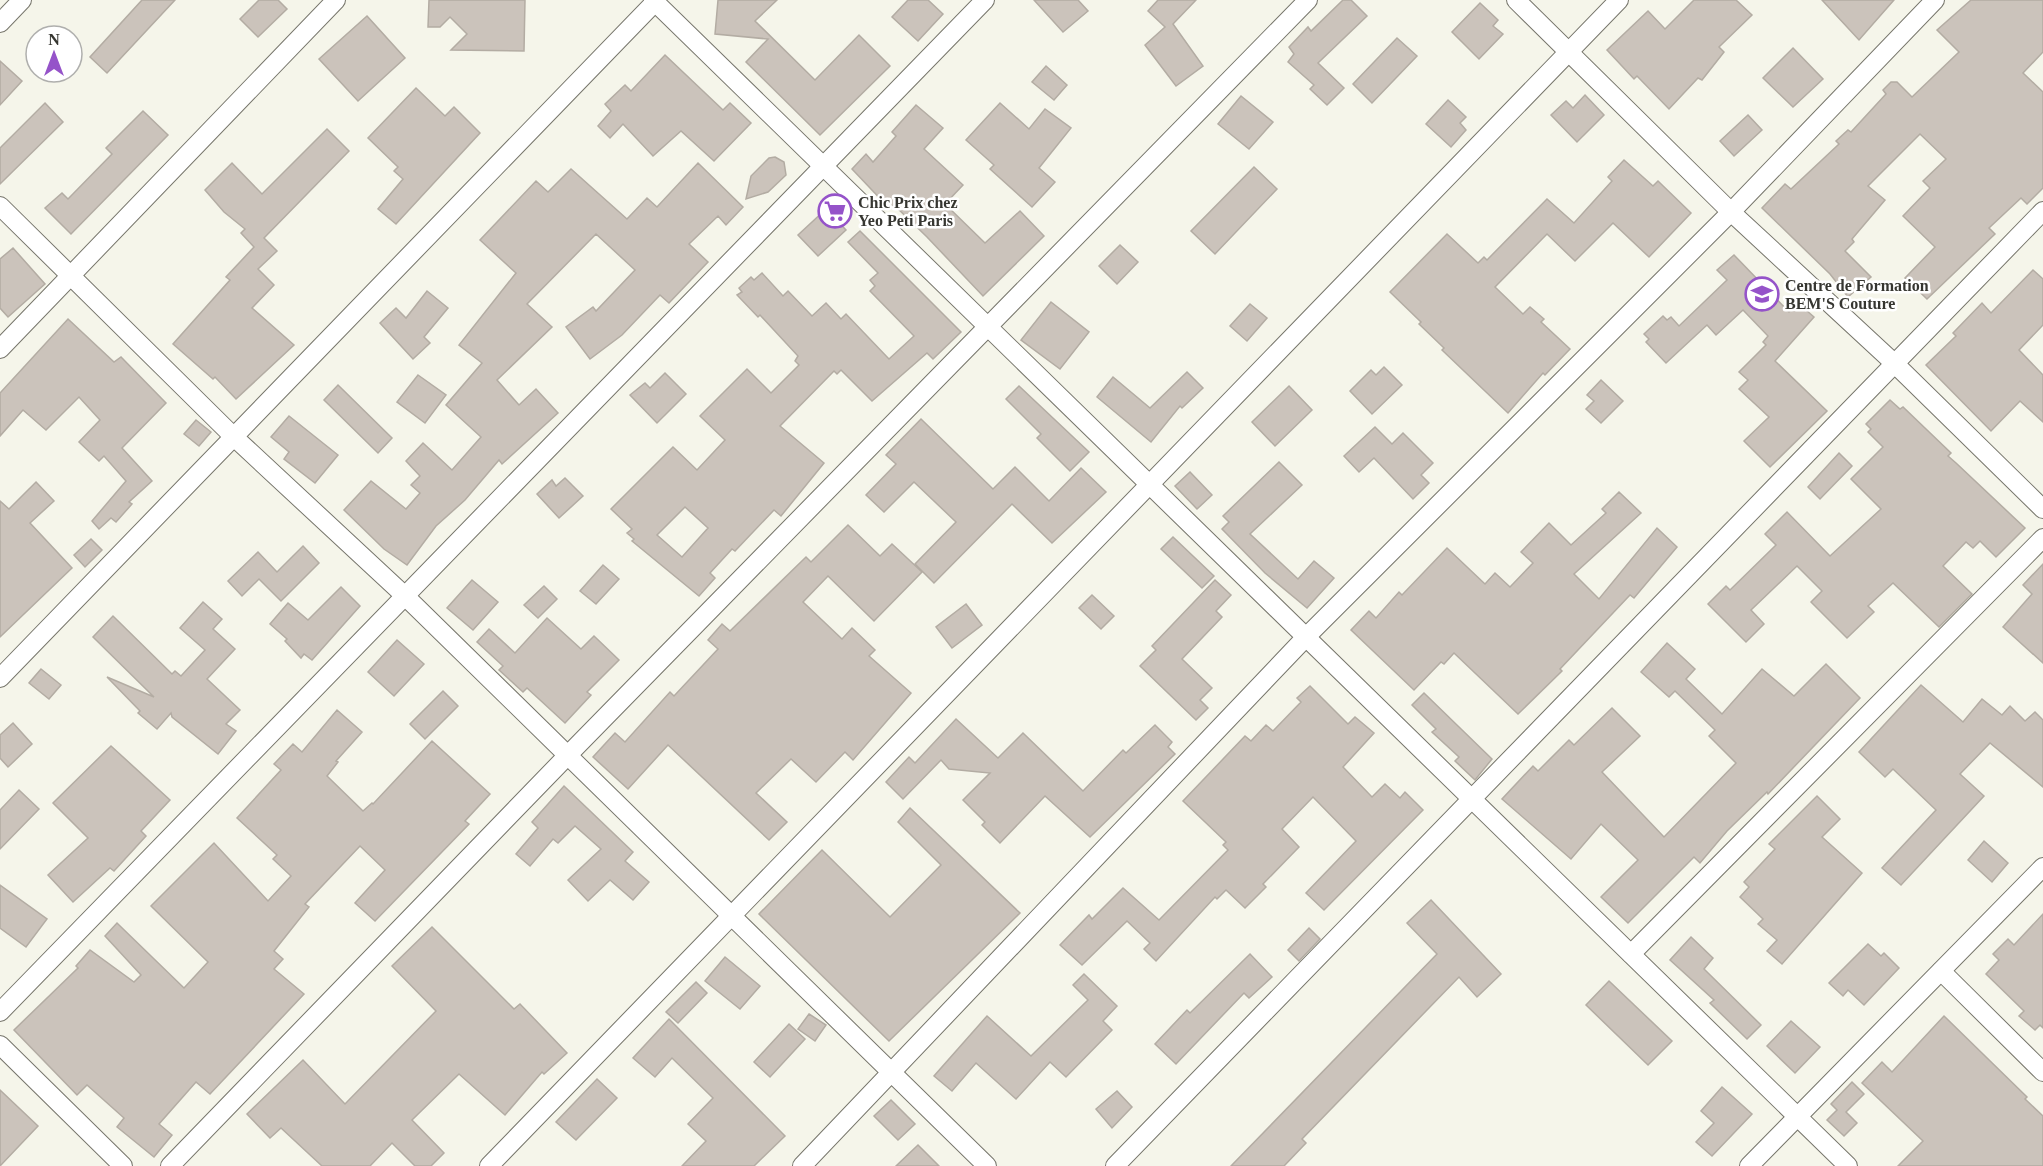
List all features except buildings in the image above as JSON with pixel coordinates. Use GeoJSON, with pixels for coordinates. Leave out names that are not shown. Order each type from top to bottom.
{"type":"FeatureCollection","features":[{"type":"Feature","properties":{"kind":"street"},"geometry":{"type":"LineString","coordinates":[[0,23],[22,0]]}},
{"type":"Feature","properties":{"kind":"street"},"geometry":{"type":"LineString","coordinates":[[0,349],[336,0]]}},
{"type":"Feature","properties":{"kind":"street"},"geometry":{"type":"LineString","coordinates":[[0,1012],[986,0]]}},
{"type":"Feature","properties":{"kind":"street"},"geometry":{"type":"LineString","coordinates":[[170,1166],[567,756],[1308,0]]}},
{"type":"Feature","properties":{"kind":"street"},"geometry":{"type":"LineString","coordinates":[[1516,0],[1731,212],[1894,363],[2043,509]]}},
{"type":"Feature","properties":{"kind":"street"},"geometry":{"type":"LineString","coordinates":[[489,1166],[1619,0]]}},
{"type":"Feature","properties":{"kind":"street"},"geometry":{"type":"LineString","coordinates":[[802,1166],[1306,637],[1731,212],[1935,0]]}},
{"type":"Feature","properties":{"kind":"street"},"geometry":{"type":"LineString","coordinates":[[0,678],[655,1],[1848,1166]]}},
{"type":"Feature","properties":{"kind":"street"},"geometry":{"type":"LineString","coordinates":[[0,206],[234,436],[404,596],[987,1166]]}},
{"type":"Feature","properties":{"kind":"street"},"geometry":{"type":"LineString","coordinates":[[1115,1166],[1894,363],[2040,220]]}},
{"type":"Feature","properties":{"kind":"street"},"geometry":{"type":"LineString","coordinates":[[1631,954],[2043,538]]}},
{"type":"Feature","properties":{"kind":"street"},"geometry":{"type":"LineString","coordinates":[[1749,1166],[2043,867]]}},
{"type":"Feature","properties":{"kind":"street"},"geometry":{"type":"LineString","coordinates":[[1941,971],[2043,1072]]}},
{"type":"Feature","properties":{"kind":"street"},"geometry":{"type":"LineString","coordinates":[[0,1045],[123,1166]]}},
{"type":"Feature","properties":{"kind":"place","name":"Chic Prix chez Yeo Peti Paris"},"geometry":{"type":"Point","coordinates":[835,211]}},
{"type":"Feature","properties":{"kind":"place","name":"Centre de Formation BEM'S Couture"},"geometry":{"type":"Point","coordinates":[1762,294]}}]}
